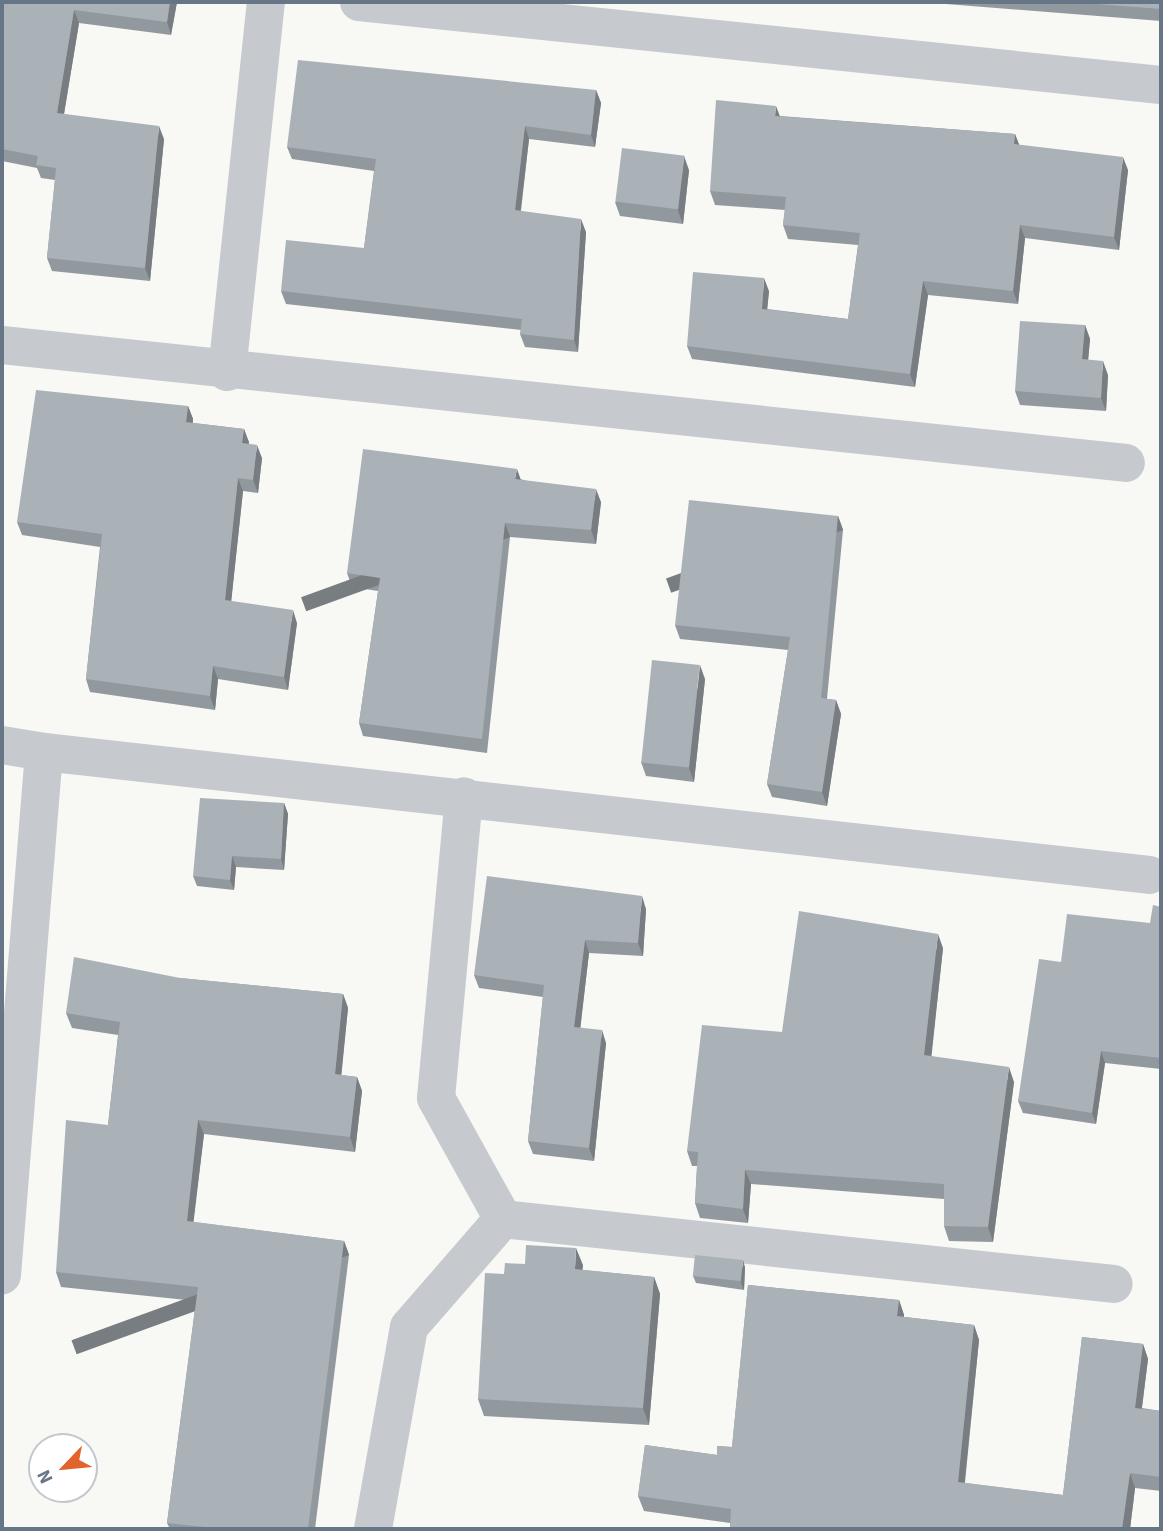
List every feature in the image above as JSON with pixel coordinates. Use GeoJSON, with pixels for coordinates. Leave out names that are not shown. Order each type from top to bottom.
{"type":"FeatureCollection","features":[{"type":"Feature","properties":{"kind":"street"},"geometry":{"type":"LineString","coordinates":[[227,372],[266,2]]}},
{"type":"Feature","properties":{"kind":"street"},"geometry":{"type":"LineString","coordinates":[[359,2],[1161,85]]}},
{"type":"Feature","properties":{"kind":"street"},"geometry":{"type":"LineString","coordinates":[[2,345],[227,372],[1125,463]]}},
{"type":"Feature","properties":{"kind":"street"},"geometry":{"type":"LineString","coordinates":[[2,745],[44,752],[464,796],[1149,875]]}},
{"type":"Feature","properties":{"kind":"street"},"geometry":{"type":"LineString","coordinates":[[2,1275],[44,752]]}},
{"type":"Feature","properties":{"kind":"street"},"geometry":{"type":"LineString","coordinates":[[464,796],[436,1098],[503,1219]]}},
{"type":"Feature","properties":{"kind":"street"},"geometry":{"type":"LineString","coordinates":[[503,1219],[1114,1284]]}},
{"type":"Feature","properties":{"kind":"street"},"geometry":{"type":"LineString","coordinates":[[373,1529],[409,1326],[503,1219]]}},
{"type":"Feature","properties":{"kind":"building"},"geometry":{"type":"Polygon","coordinates":[[[2,2],[170,2],[167,22],[74,10],[57,113],[159,126],[145,268],[47,258],[56,168],[36,165],[38,156],[2,149],[2,2]]]}},
{"type":"Feature","properties":{"kind":"building"},"geometry":{"type":"Polygon","coordinates":[[[1072,2],[1161,2],[1161,9],[1072,2]]]}},
{"type":"Feature","properties":{"kind":"building"},"geometry":{"type":"Polygon","coordinates":[[[298,60],[596,90],[591,135],[525,126],[515,210],[581,219],[574,340],[520,334],[522,319],[281,291],[286,240],[364,248],[376,159],[287,147],[298,60]]]}},
{"type":"Feature","properties":{"kind":"building"},"geometry":{"type":"Polygon","coordinates":[[[716,100],[776,106],[775,116],[1015,134],[1014,144],[1123,157],[1114,237],[1020,225],[1013,291],[923,281],[910,374],[687,346],[693,272],[764,278],[762,309],[848,319],[860,233],[783,225],[786,197],[710,191],[716,100]]]}},
{"type":"Feature","properties":{"kind":"building"},"geometry":{"type":"Polygon","coordinates":[[[622,148],[685,156],[678,209],[615,202],[622,148]]]}},
{"type":"Feature","properties":{"kind":"building"},"geometry":{"type":"Polygon","coordinates":[[[1020,321],[1085,325],[1082,359],[1103,361],[1101,398],[1015,391],[1020,321]]]}},
{"type":"Feature","properties":{"kind":"building"},"geometry":{"type":"Polygon","coordinates":[[[36,390],[188,406],[186,422],[244,429],[242,443],[257,445],[253,480],[238,478],[225,600],[293,610],[284,677],[213,666],[210,696],[86,679],[102,534],[17,522],[36,390]]]}},
{"type":"Feature","properties":{"kind":"building"},"geometry":{"type":"Polygon","coordinates":[[[363,449],[517,469],[515,479],[596,489],[591,530],[505,523],[482,739],[359,723],[380,578],[347,573],[363,449]]]}},
{"type":"Feature","properties":{"kind":"building"},"geometry":{"type":"Polygon","coordinates":[[[689,500],[838,516],[821,698],[836,700],[822,792],[767,784],[790,637],[675,625],[689,500]]]}},
{"type":"Feature","properties":{"kind":"building"},"geometry":{"type":"Polygon","coordinates":[[[652,660],[700,665],[689,767],[641,762],[652,660]]]}},
{"type":"Feature","properties":{"kind":"building"},"geometry":{"type":"Polygon","coordinates":[[[200,798],[284,803],[281,859],[232,856],[230,880],[193,876],[200,798]]]}},
{"type":"Feature","properties":{"kind":"building"},"geometry":{"type":"Polygon","coordinates":[[[487,876],[642,896],[638,943],[585,940],[574,1027],[602,1030],[589,1148],[528,1141],[544,985],[474,975],[487,876]]]}},
{"type":"Feature","properties":{"kind":"building"},"geometry":{"type":"Polygon","coordinates":[[[1153,905],[1161,907],[1161,1058],[1101,1051],[1092,1113],[1018,1101],[1039,959],[1061,962],[1067,914],[1150,923],[1153,905]]]}},
{"type":"Feature","properties":{"kind":"building"},"geometry":{"type":"Polygon","coordinates":[[[799,911],[938,934],[924,1055],[1009,1067],[988,1227],[944,1226],[944,1184],[745,1170],[743,1209],[695,1203],[698,1152],[687,1151],[702,1025],[782,1032],[799,911]]]}},
{"type":"Feature","properties":{"kind":"building"},"geometry":{"type":"Polygon","coordinates":[[[74,957],[180,978],[343,994],[335,1074],[357,1077],[350,1137],[198,1120],[187,1221],[344,1241],[308,1529],[223,1529],[167,1523],[198,1287],[56,1272],[66,1120],[108,1125],[120,1022],[66,1013],[74,957]]]}},
{"type":"Feature","properties":{"kind":"building"},"geometry":{"type":"Polygon","coordinates":[[[526,1245],[576,1248],[575,1269],[654,1277],[643,1408],[478,1399],[485,1273],[504,1274],[505,1263],[525,1264],[526,1245]]]}},
{"type":"Feature","properties":{"kind":"building"},"geometry":{"type":"Polygon","coordinates":[[[695,1255],[743,1260],[741,1281],[693,1276],[695,1255]]]}},
{"type":"Feature","properties":{"kind":"building"},"geometry":{"type":"Polygon","coordinates":[[[748,1285],[899,1300],[897,1316],[974,1325],[958,1482],[1063,1495],[1082,1337],[1143,1344],[1135,1408],[1161,1411],[1161,1477],[1130,1473],[1122,1529],[730,1529],[731,1509],[638,1496],[645,1445],[717,1455],[717,1446],[732,1447],[748,1285]]]}}]}
